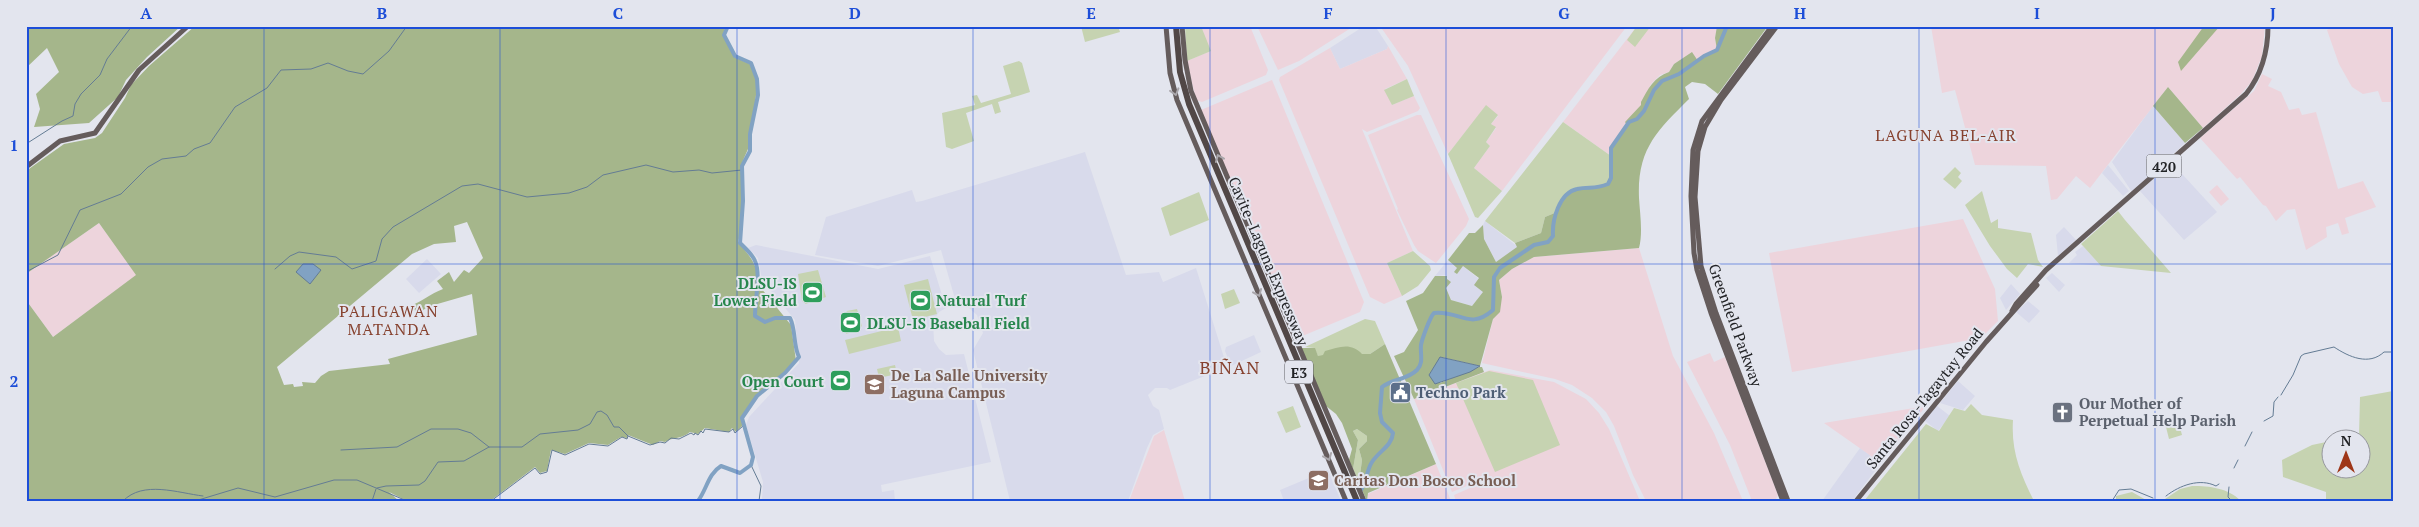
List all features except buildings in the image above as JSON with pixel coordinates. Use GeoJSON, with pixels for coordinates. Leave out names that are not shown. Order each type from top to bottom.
{"type":"FeatureCollection","features":[{"type":"Feature","properties":{"kind":"highway","name":"Cavite–Laguna Expressway"},"geometry":{"type":"LineString","coordinates":[[1174,26],[1176,72],[1182,93],[1243,236],[1250,245],[1351,496],[1361,499]]}},
{"type":"Feature","properties":{"kind":"main road"},"geometry":{"type":"LineString","coordinates":[[26,167],[60,142],[88,136],[99,130],[121,99],[129,82],[139,70],[188,26]]}},
{"type":"Feature","properties":{"kind":"main road"},"geometry":{"type":"LineString","coordinates":[[1166,26],[1170,73],[1177,100],[1351,496]]}},
{"type":"Feature","properties":{"kind":"main road"},"geometry":{"type":"LineString","coordinates":[[1182,26],[1185,60],[1191,91],[1250,245],[1351,496]]}},
{"type":"Feature","properties":{"kind":"main road","name":"Greenfield Parkway"},"geometry":{"type":"LineString","coordinates":[[1772,26],[1708,110],[1702,121],[1693,150],[1691,196],[1694,253],[1697,270],[1712,316],[1783,501]]}},
{"type":"Feature","properties":{"kind":"main road","name":"Greenfield Parkway"},"geometry":{"type":"LineString","coordinates":[[1777,26],[1721,100],[1705,127],[1698,151],[1696,197],[1701,266],[1715,311],[1788,501]]}},
{"type":"Feature","properties":{"kind":"main road","name":"Santa Rosa-Tagaytay Road"},"geometry":{"type":"LineString","coordinates":[[1856,501],[2012,311],[2053,265],[2246,94],[2258,74],[2264,58],[2268,26]]}},
{"type":"Feature","properties":{"kind":"shaded area"},"geometry":{"type":"Polygon","coordinates":[[[1201,26],[1250,26],[1268,70],[1266,75],[1202,102],[1196,100],[1187,61],[1210,51],[1201,26]]]}},
{"type":"Feature","properties":{"kind":"shaded area"},"geometry":{"type":"Polygon","coordinates":[[[1257,26],[1354,26],[1299,61],[1278,70],[1257,26]]]}},
{"type":"Feature","properties":{"kind":"shaded area"},"geometry":{"type":"Polygon","coordinates":[[[1364,26],[1375,26],[1388,46],[1387,49],[1340,69],[1330,48],[1364,26]]]}},
{"type":"Feature","properties":{"kind":"shaded area"},"geometry":{"type":"Polygon","coordinates":[[[1380,26],[1627,26],[1502,191],[1474,168],[1490,146],[1486,142],[1496,128],[1491,124],[1498,116],[1486,106],[1448,154],[1408,66],[1380,26]]]}},
{"type":"Feature","properties":{"kind":"shaded area"},"geometry":{"type":"Polygon","coordinates":[[[1637,26],[1717,26],[1715,38],[1717,50],[1697,61],[1692,53],[1674,64],[1669,72],[1660,75],[1651,84],[1641,105],[1611,148],[1611,156],[1563,122],[1637,26]]]}},
{"type":"Feature","properties":{"kind":"shaded area"},"geometry":{"type":"Polygon","coordinates":[[[1931,26],[2265,26],[2262,56],[2252,81],[2241,94],[2203,128],[2168,87],[2090,188],[2076,176],[2057,199],[2051,200],[2046,166],[1975,165],[1955,90],[1942,93],[1931,26]]]}},
{"type":"Feature","properties":{"kind":"shaded area"},"geometry":{"type":"Polygon","coordinates":[[[2336,26],[2393,26],[2393,102],[2382,102],[2378,91],[2363,94],[2352,87],[2339,64],[2327,30],[2336,26]]]}},
{"type":"Feature","properties":{"kind":"shaded area"},"geometry":{"type":"Polygon","coordinates":[[[1388,46],[1407,79],[1385,89],[1392,105],[1414,96],[1420,108],[1418,111],[1367,132],[1362,129],[1413,251],[1387,263],[1402,296],[1384,304],[1370,297],[1279,80],[1280,77],[1330,48],[1340,69],[1387,49],[1388,46]]]}},
{"type":"Feature","properties":{"kind":"shaded area"},"geometry":{"type":"Polygon","coordinates":[[[2262,74],[2272,79],[2268,86],[2281,92],[2289,110],[2299,108],[2302,115],[2316,112],[2338,189],[2363,181],[2376,207],[2345,218],[2349,233],[2342,235],[2338,223],[2326,227],[2327,237],[2306,250],[2295,209],[2287,210],[2276,221],[2266,206],[2263,205],[2240,177],[2237,179],[2200,138],[2254,91],[2262,74]]]}},
{"type":"Feature","properties":{"kind":"shaded area"},"geometry":{"type":"Polygon","coordinates":[[[1272,80],[1364,302],[1360,312],[1300,337],[1295,334],[1201,110],[1272,80]]]}},
{"type":"Feature","properties":{"kind":"shaded area"},"geometry":{"type":"Polygon","coordinates":[[[2153,106],[2185,143],[2132,192],[2112,162],[2153,106]]]}},
{"type":"Feature","properties":{"kind":"shaded area"},"geometry":{"type":"Polygon","coordinates":[[[1421,115],[1469,219],[1466,226],[1436,263],[1418,251],[1414,245],[1397,210],[1368,135],[1421,115]]]}},
{"type":"Feature","properties":{"kind":"shaded area"},"geometry":{"type":"Polygon","coordinates":[[[1085,152],[1126,275],[1159,272],[1163,282],[1196,268],[1227,367],[1170,390],[1167,388],[1155,388],[1148,395],[1153,406],[1159,410],[1164,429],[1153,435],[1128,501],[1010,501],[973,350],[983,333],[977,315],[969,308],[957,306],[941,250],[878,266],[815,255],[826,217],[912,190],[916,202],[922,201],[1085,152]]]}},
{"type":"Feature","properties":{"kind":"shaded area"},"geometry":{"type":"Polygon","coordinates":[[[2172,163],[2217,212],[2184,240],[2140,191],[2172,163]]]}},
{"type":"Feature","properties":{"kind":"shaded area"},"geometry":{"type":"Polygon","coordinates":[[[2108,165],[2129,191],[2123,196],[2102,173],[2108,165]]]}},
{"type":"Feature","properties":{"kind":"shaded area"},"geometry":{"type":"Polygon","coordinates":[[[2217,185],[2229,199],[2221,206],[2209,192],[2217,185]]]}},
{"type":"Feature","properties":{"kind":"shaded area"},"geometry":{"type":"Polygon","coordinates":[[[1963,219],[1995,289],[1998,321],[1981,338],[1792,372],[1769,253],[1963,219]]]}},
{"type":"Feature","properties":{"kind":"shaded area"},"geometry":{"type":"Polygon","coordinates":[[[1485,221],[1518,247],[1496,262],[1484,239],[1483,225],[1485,221]]]}},
{"type":"Feature","properties":{"kind":"shaded area"},"geometry":{"type":"Polygon","coordinates":[[[99,223],[137,275],[53,337],[26,300],[26,274],[99,223]]]}},
{"type":"Feature","properties":{"kind":"shaded area"},"geometry":{"type":"Polygon","coordinates":[[[2064,227],[2076,240],[2058,256],[2056,235],[2064,227]]]}},
{"type":"Feature","properties":{"kind":"shaded area","name":"De La Salle University Laguna Campus"},"geometry":{"type":"Polygon","coordinates":[[[756,245],[878,269],[930,256],[946,308],[939,312],[933,321],[934,341],[946,355],[964,354],[991,462],[881,485],[882,492],[894,490],[895,501],[762,501],[763,482],[746,425],[749,417],[799,363],[795,320],[762,280],[758,258],[748,248],[756,245]]]}},
{"type":"Feature","properties":{"kind":"shaded area"},"geometry":{"type":"Polygon","coordinates":[[[2083,246],[2101,266],[2069,263],[2077,255],[2075,252],[2083,246]]]}},
{"type":"Feature","properties":{"kind":"shaded area"},"geometry":{"type":"Polygon","coordinates":[[[1639,248],[1673,356],[1714,433],[1743,501],[1646,501],[1633,475],[1614,426],[1606,412],[1592,398],[1572,385],[1555,379],[1482,363],[1493,319],[1502,297],[1499,280],[1512,269],[1534,257],[1639,248]]]}},
{"type":"Feature","properties":{"kind":"shaded area"},"geometry":{"type":"Polygon","coordinates":[[[427,259],[441,274],[419,293],[406,279],[427,259]]]}},
{"type":"Feature","properties":{"kind":"shaded area"},"geometry":{"type":"Polygon","coordinates":[[[1448,260],[1457,268],[1457,274],[1463,266],[1479,279],[1483,292],[1472,306],[1451,300],[1446,288],[1446,275],[1435,276],[1448,260]]]}},
{"type":"Feature","properties":{"kind":"shaded area"},"geometry":{"type":"Polygon","coordinates":[[[2052,273],[2065,285],[2059,292],[2046,278],[2052,273]]]}},
{"type":"Feature","properties":{"kind":"shaded area"},"geometry":{"type":"Polygon","coordinates":[[[2011,284],[2020,294],[2006,310],[2000,298],[2011,284]]]}},
{"type":"Feature","properties":{"kind":"shaded area"},"geometry":{"type":"Polygon","coordinates":[[[2028,301],[2040,311],[2029,323],[2016,312],[2028,301]]]}},
{"type":"Feature","properties":{"kind":"shaded area"},"geometry":{"type":"Polygon","coordinates":[[[1254,335],[1261,352],[1231,366],[1225,351],[1226,347],[1254,335]]]}},
{"type":"Feature","properties":{"kind":"shaded area"},"geometry":{"type":"Polygon","coordinates":[[[1710,353],[1714,362],[1725,357],[1778,495],[1776,499],[1752,501],[1730,445],[1687,362],[1710,353]]]}},
{"type":"Feature","properties":{"kind":"shaded area"},"geometry":{"type":"Polygon","coordinates":[[[1490,370],[1554,382],[1586,399],[1599,413],[1609,429],[1640,501],[1456,501],[1454,495],[1493,478],[1491,476],[1452,492],[1414,399],[1490,370]]]}},
{"type":"Feature","properties":{"kind":"shaded area"},"geometry":{"type":"Polygon","coordinates":[[[1958,381],[1975,396],[1963,410],[1940,403],[1958,381]]]}},
{"type":"Feature","properties":{"kind":"shaded area"},"geometry":{"type":"Polygon","coordinates":[[[1936,405],[1950,416],[1938,431],[1924,420],[1936,405]]]}},
{"type":"Feature","properties":{"kind":"shaded area"},"geometry":{"type":"Polygon","coordinates":[[[1926,406],[1881,463],[1824,423],[1926,406]]]}},
{"type":"Feature","properties":{"kind":"shaded area"},"geometry":{"type":"Polygon","coordinates":[[[1164,430],[1185,501],[1129,501],[1154,436],[1164,430]]]}},
{"type":"Feature","properties":{"kind":"shaded area"},"geometry":{"type":"Polygon","coordinates":[[[1860,448],[1881,463],[1852,501],[1822,501],[1860,448]]]}},
{"type":"Feature","properties":{"kind":"shaded area"},"geometry":{"type":"Polygon","coordinates":[[[1436,464],[1451,501],[1367,501],[1368,494],[1436,464]]]}},
{"type":"Feature","properties":{"kind":"shaded area","name":"Caritas Don Bosco School"},"geometry":{"type":"Polygon","coordinates":[[[1328,470],[1341,501],[1284,501],[1280,490],[1328,470]]]}},
{"type":"Feature","properties":{"kind":"green space"},"geometry":{"type":"Polygon","coordinates":[[[26,26],[181,26],[147,57],[126,80],[118,97],[89,123],[34,127],[40,109],[36,94],[59,72],[47,48],[26,68],[26,26]]]}},
{"type":"Feature","properties":{"kind":"green space"},"geometry":{"type":"Polygon","coordinates":[[[195,26],[726,26],[723,34],[734,57],[750,64],[756,80],[754,114],[748,136],[748,149],[741,165],[741,230],[738,242],[755,266],[757,271],[756,282],[791,325],[796,361],[755,400],[744,417],[742,426],[736,432],[732,428],[729,432],[705,428],[698,434],[690,432],[684,436],[665,442],[660,441],[653,445],[628,435],[627,438],[621,437],[608,445],[589,443],[565,454],[551,450],[547,471],[540,473],[535,467],[490,501],[416,501],[414,499],[407,501],[389,492],[399,501],[26,501],[26,300],[53,337],[136,275],[99,223],[26,274],[26,171],[64,144],[95,138],[102,133],[125,98],[131,85],[149,66],[195,26]],[[467,222],[454,226],[456,242],[434,244],[412,254],[277,367],[284,385],[293,384],[294,387],[303,386],[302,382],[315,383],[329,371],[390,364],[388,359],[477,335],[472,294],[427,307],[419,314],[410,306],[443,289],[437,281],[449,272],[454,282],[464,270],[469,273],[483,258],[467,222]]]}},
{"type":"Feature","properties":{"kind":"green space"},"geometry":{"type":"Polygon","coordinates":[[[1081,26],[1118,26],[1120,32],[1085,42],[1081,26]]]}},
{"type":"Feature","properties":{"kind":"green space"},"geometry":{"type":"Polygon","coordinates":[[[1185,26],[1201,26],[1211,51],[1187,61],[1185,26]]]}},
{"type":"Feature","properties":{"kind":"green space"},"geometry":{"type":"Polygon","coordinates":[[[1637,26],[1651,26],[1635,47],[1627,40],[1637,26]]]}},
{"type":"Feature","properties":{"kind":"green space"},"geometry":{"type":"Polygon","coordinates":[[[1717,26],[1768,26],[1718,94],[1705,84],[1692,82],[1685,87],[1689,99],[1667,121],[1651,142],[1641,166],[1639,181],[1641,230],[1639,248],[1534,257],[1512,269],[1499,280],[1502,297],[1500,312],[1493,319],[1480,366],[1441,357],[1429,375],[1440,383],[1479,367],[1482,367],[1484,372],[1414,399],[1394,356],[1404,352],[1418,330],[1406,301],[1423,293],[1435,276],[1447,276],[1447,279],[1451,282],[1446,288],[1451,300],[1472,306],[1483,292],[1474,285],[1479,278],[1463,266],[1457,274],[1454,272],[1457,268],[1448,260],[1469,233],[1475,233],[1483,225],[1484,239],[1496,262],[1517,247],[1515,243],[1541,233],[1545,217],[1557,212],[1568,194],[1573,190],[1608,184],[1611,178],[1611,148],[1627,125],[1625,122],[1641,105],[1652,84],[1659,77],[1669,72],[1674,64],[1692,52],[1698,61],[1717,50],[1715,38],[1717,26]]]}},
{"type":"Feature","properties":{"kind":"green space"},"geometry":{"type":"Polygon","coordinates":[[[2204,26],[2220,26],[2181,71],[2178,62],[2204,26]]]}},
{"type":"Feature","properties":{"kind":"green space"},"geometry":{"type":"Polygon","coordinates":[[[1019,61],[1022,63],[1030,92],[998,102],[1001,112],[995,114],[992,104],[966,113],[974,141],[952,149],[946,147],[942,113],[975,105],[972,96],[977,95],[981,103],[1011,94],[1003,66],[1019,61]]]}},
{"type":"Feature","properties":{"kind":"green space"},"geometry":{"type":"Polygon","coordinates":[[[1407,79],[1414,96],[1392,105],[1384,90],[1407,79]]]}},
{"type":"Feature","properties":{"kind":"green space"},"geometry":{"type":"Polygon","coordinates":[[[2168,87],[2203,128],[2185,143],[2153,106],[2168,87]]]}},
{"type":"Feature","properties":{"kind":"green space"},"geometry":{"type":"Polygon","coordinates":[[[1486,105],[1498,115],[1491,124],[1496,127],[1486,142],[1490,146],[1474,168],[1502,191],[1478,218],[1475,217],[1448,154],[1486,105]]]}},
{"type":"Feature","properties":{"kind":"green space"},"geometry":{"type":"Polygon","coordinates":[[[1563,122],[1611,156],[1611,178],[1608,184],[1568,193],[1564,196],[1557,212],[1545,217],[1541,233],[1515,243],[1485,221],[1563,122]]]}},
{"type":"Feature","properties":{"kind":"green space"},"geometry":{"type":"Polygon","coordinates":[[[1955,167],[1961,173],[1958,177],[1962,181],[1955,189],[1943,179],[1955,167]]]}},
{"type":"Feature","properties":{"kind":"green space"},"geometry":{"type":"Polygon","coordinates":[[[1982,191],[1991,223],[1998,219],[1998,228],[2031,233],[2038,260],[2043,267],[2028,264],[2017,278],[2007,269],[1990,246],[1965,205],[1982,191]]]}},
{"type":"Feature","properties":{"kind":"green space"},"geometry":{"type":"Polygon","coordinates":[[[1199,192],[1209,220],[1170,236],[1161,208],[1199,192]]]}},
{"type":"Feature","properties":{"kind":"green space"},"geometry":{"type":"Polygon","coordinates":[[[2118,211],[2171,273],[2101,266],[2081,244],[2118,211]]]}},
{"type":"Feature","properties":{"kind":"green space"},"geometry":{"type":"Polygon","coordinates":[[[1413,251],[1430,266],[1431,270],[1418,286],[1402,296],[1387,263],[1413,251]]]}},
{"type":"Feature","properties":{"kind":"green space","name":"DLSU-IS Lower Field"},"geometry":{"type":"Polygon","coordinates":[[[818,270],[826,297],[806,304],[802,301],[798,274],[818,270]]]}},
{"type":"Feature","properties":{"kind":"green space","name":"Natural Turf"},"geometry":{"type":"Polygon","coordinates":[[[928,279],[937,314],[913,320],[904,285],[928,279]]]}},
{"type":"Feature","properties":{"kind":"green space"},"geometry":{"type":"Polygon","coordinates":[[[1234,289],[1240,303],[1225,309],[1221,294],[1234,289]]]}},
{"type":"Feature","properties":{"kind":"green space","name":"DLSU-IS Baseball Field"},"geometry":{"type":"Polygon","coordinates":[[[857,309],[862,326],[857,331],[846,334],[842,318],[847,311],[857,309]]]}},
{"type":"Feature","properties":{"kind":"green space"},"geometry":{"type":"Polygon","coordinates":[[[1365,319],[1375,321],[1385,344],[1370,354],[1318,356],[1314,348],[1305,347],[1365,319]]]}},
{"type":"Feature","properties":{"kind":"green space"},"geometry":{"type":"Polygon","coordinates":[[[898,327],[901,341],[849,354],[845,340],[898,327]]]}},
{"type":"Feature","properties":{"kind":"green space"},"geometry":{"type":"Polygon","coordinates":[[[1385,344],[1436,464],[1368,493],[1367,501],[1359,483],[1362,460],[1359,449],[1367,441],[1367,436],[1357,429],[1353,431],[1358,440],[1353,469],[1349,460],[1352,449],[1342,423],[1336,414],[1326,406],[1301,348],[1315,348],[1318,356],[1323,355],[1325,351],[1345,346],[1354,348],[1362,354],[1370,354],[1385,344]]]}},
{"type":"Feature","properties":{"kind":"green space"},"geometry":{"type":"Polygon","coordinates":[[[895,365],[897,374],[879,378],[877,369],[895,365]]]}},
{"type":"Feature","properties":{"kind":"green space"},"geometry":{"type":"Polygon","coordinates":[[[1489,371],[1533,380],[1560,445],[1495,472],[1456,383],[1489,371]]]}},
{"type":"Feature","properties":{"kind":"green space"},"geometry":{"type":"Polygon","coordinates":[[[2393,391],[2393,501],[2326,501],[2326,492],[2283,477],[2282,460],[2312,445],[2322,443],[2322,480],[2372,480],[2372,430],[2359,430],[2360,397],[2393,391]]]}},
{"type":"Feature","properties":{"kind":"green space"},"geometry":{"type":"Polygon","coordinates":[[[1971,404],[1982,415],[2013,420],[2015,452],[2034,501],[1864,501],[1926,424],[1939,431],[1954,408],[1965,411],[1971,404]]]}},
{"type":"Feature","properties":{"kind":"green space"},"geometry":{"type":"Polygon","coordinates":[[[1293,406],[1301,427],[1286,433],[1277,412],[1293,406]]]}},
{"type":"Feature","properties":{"kind":"green space"},"geometry":{"type":"Polygon","coordinates":[[[2177,416],[2182,435],[2169,439],[2164,419],[2177,416]]]}},
{"type":"Feature","properties":{"kind":"green space"},"geometry":{"type":"Polygon","coordinates":[[[1357,429],[1367,436],[1367,441],[1359,449],[1362,460],[1359,483],[1353,469],[1358,440],[1353,431],[1357,429]]]}},
{"type":"Feature","properties":{"kind":"green space"},"geometry":{"type":"Polygon","coordinates":[[[2192,486],[2225,491],[2241,501],[2162,501],[2180,489],[2192,486]]]}},
{"type":"Feature","properties":{"kind":"green space"},"geometry":{"type":"Polygon","coordinates":[[[2132,492],[2148,501],[2116,501],[2116,496],[2132,492]]]}},
{"type":"Feature","properties":{"kind":"water"},"geometry":{"type":"Polygon","coordinates":[[[303,264],[313,264],[321,270],[310,284],[296,272],[303,264]]]}},
{"type":"Feature","properties":{"kind":"water"},"geometry":{"type":"Polygon","coordinates":[[[1440,357],[1480,366],[1470,372],[1435,384],[1429,375],[1440,357]]]}},
{"type":"Feature","properties":{"kind":"waterway"},"geometry":{"type":"LineString","coordinates":[[26,144],[73,116],[75,104],[81,94],[100,75],[107,59],[132,26]]}},
{"type":"Feature","properties":{"kind":"waterway"},"geometry":{"type":"LineString","coordinates":[[26,272],[58,255],[80,210],[121,194],[148,167],[162,159],[186,156],[194,149],[210,143],[235,107],[267,88],[281,70],[311,69],[328,63],[348,71],[363,74],[389,51],[407,26]]}},
{"type":"Feature","properties":{"kind":"waterway"},"geometry":{"type":"LineString","coordinates":[[698,501],[710,477],[721,466],[740,473],[751,465],[753,457],[742,418],[757,396],[785,373],[799,357],[790,318],[775,318],[765,322],[755,316],[758,280],[757,266],[753,256],[740,243],[743,201],[742,166],[750,151],[750,134],[758,95],[757,79],[751,63],[735,56],[724,35],[728,26]]}},
{"type":"Feature","properties":{"kind":"waterway"},"geometry":{"type":"LineString","coordinates":[[1360,491],[1372,462],[1392,438],[1393,433],[1382,422],[1380,413],[1382,387],[1390,382],[1409,376],[1417,370],[1421,361],[1422,342],[1428,323],[1434,313],[1477,319],[1493,310],[1494,277],[1500,268],[1534,245],[1548,242],[1553,236],[1555,215],[1561,201],[1571,192],[1577,189],[1599,187],[1608,184],[1611,178],[1611,148],[1629,122],[1637,119],[1644,111],[1654,90],[1662,81],[1679,74],[1704,56],[1717,50],[1727,26]]}},
{"type":"Feature","properties":{"kind":"waterway"},"geometry":{"type":"LineString","coordinates":[[275,269],[290,256],[299,252],[336,257],[352,269],[376,261],[382,239],[393,227],[462,186],[478,184],[527,197],[569,193],[587,187],[603,175],[646,165],[673,172],[699,170],[712,173],[742,170]]}},
{"type":"Feature","properties":{"kind":"waterway"},"geometry":{"type":"LineString","coordinates":[[2281,395],[2293,375],[2301,356],[2304,354],[2334,347],[2352,357],[2372,359],[2384,352],[2393,352]]}},
{"type":"Feature","properties":{"kind":"waterway"},"geometry":{"type":"LineString","coordinates":[[2264,421],[2273,416],[2274,402],[2278,397]]}},
{"type":"Feature","properties":{"kind":"waterway"},"geometry":{"type":"LineString","coordinates":[[377,488],[419,485],[425,481],[438,462],[464,461],[489,447],[522,447],[540,434],[578,430],[590,424],[597,412],[601,411],[607,415],[614,427],[619,427],[628,436],[650,445],[660,442],[665,443],[671,438],[679,439],[691,433],[698,435],[701,431],[703,433],[705,429],[729,432],[733,429],[735,433],[743,426]]}},
{"type":"Feature","properties":{"kind":"waterway"},"geometry":{"type":"LineString","coordinates":[[341,450],[397,447],[431,429],[458,429],[471,433],[489,447]]}},
{"type":"Feature","properties":{"kind":"waterway"},"geometry":{"type":"LineString","coordinates":[[2245,446],[2252,432]]}},
{"type":"Feature","properties":{"kind":"waterway"},"geometry":{"type":"LineString","coordinates":[[491,501],[535,468],[540,474],[547,472],[552,450],[565,455],[589,444],[608,446],[622,437],[627,439],[628,436]]}},
{"type":"Feature","properties":{"kind":"waterway"},"geometry":{"type":"LineString","coordinates":[[2234,468],[2238,460]]}},
{"type":"Feature","properties":{"kind":"waterway"},"geometry":{"type":"LineString","coordinates":[[751,465],[761,486],[759,501]]}},
{"type":"Feature","properties":{"kind":"waterway"},"geometry":{"type":"LineString","coordinates":[[195,501],[238,488],[275,497],[334,480],[357,480],[407,501]]}},
{"type":"Feature","properties":{"kind":"waterway"},"geometry":{"type":"LineString","coordinates":[[2166,496],[2190,484],[2203,483],[2216,486],[2219,484]]}},
{"type":"Feature","properties":{"kind":"waterway"},"geometry":{"type":"LineString","coordinates":[[2229,487],[2228,497],[2232,501]]}},
{"type":"Feature","properties":{"kind":"waterway"},"geometry":{"type":"LineString","coordinates":[[123,501],[140,491],[151,489],[203,496]]}},
{"type":"Feature","properties":{"kind":"waterway"},"geometry":{"type":"LineString","coordinates":[[372,501],[376,489]]}},
{"type":"Feature","properties":{"kind":"waterway"},"geometry":{"type":"LineString","coordinates":[[2112,501],[2119,490],[2131,489],[2153,498]]}},
{"type":"Feature","properties":{"kind":"waterway"},"geometry":{"type":"LineString","coordinates":[[413,501],[414,499],[415,501]]}},
{"type":"Feature","properties":{"kind":"place","name":"DLSU-IS Lower Field"},"geometry":{"type":"Point","coordinates":[813,292]}},
{"type":"Feature","properties":{"kind":"place","name":"Natural Turf"},"geometry":{"type":"Point","coordinates":[920,300]}},
{"type":"Feature","properties":{"kind":"place","name":"DLSU-IS Baseball Field"},"geometry":{"type":"Point","coordinates":[851,323]}},
{"type":"Feature","properties":{"kind":"place","name":"Open Court"},"geometry":{"type":"Point","coordinates":[840,381]}},
{"type":"Feature","properties":{"kind":"place","name":"De La Salle University Laguna Campus"},"geometry":{"type":"Point","coordinates":[875,384]}},
{"type":"Feature","properties":{"kind":"place","name":"Techno Park"},"geometry":{"type":"Point","coordinates":[1400,392]}},
{"type":"Feature","properties":{"kind":"place","name":"Our Mother of Perpetual Help Parish"},"geometry":{"type":"Point","coordinates":[2063,412]}},
{"type":"Feature","properties":{"kind":"place","name":"Caritas Don Bosco School"},"geometry":{"type":"Point","coordinates":[1318,480]}},
{"type":"Feature","properties":{"kind":"district","name":"LAGUNA BEL-AIR"},"geometry":{"type":"Point","coordinates":[1946,135]}},
{"type":"Feature","properties":{"kind":"district","name":"PALIGAWAN MATANDA"},"geometry":{"type":"Point","coordinates":[389,320]}},
{"type":"Feature","properties":{"kind":"district","name":"BIÑAN"},"geometry":{"type":"Point","coordinates":[1230,367]}}]}
